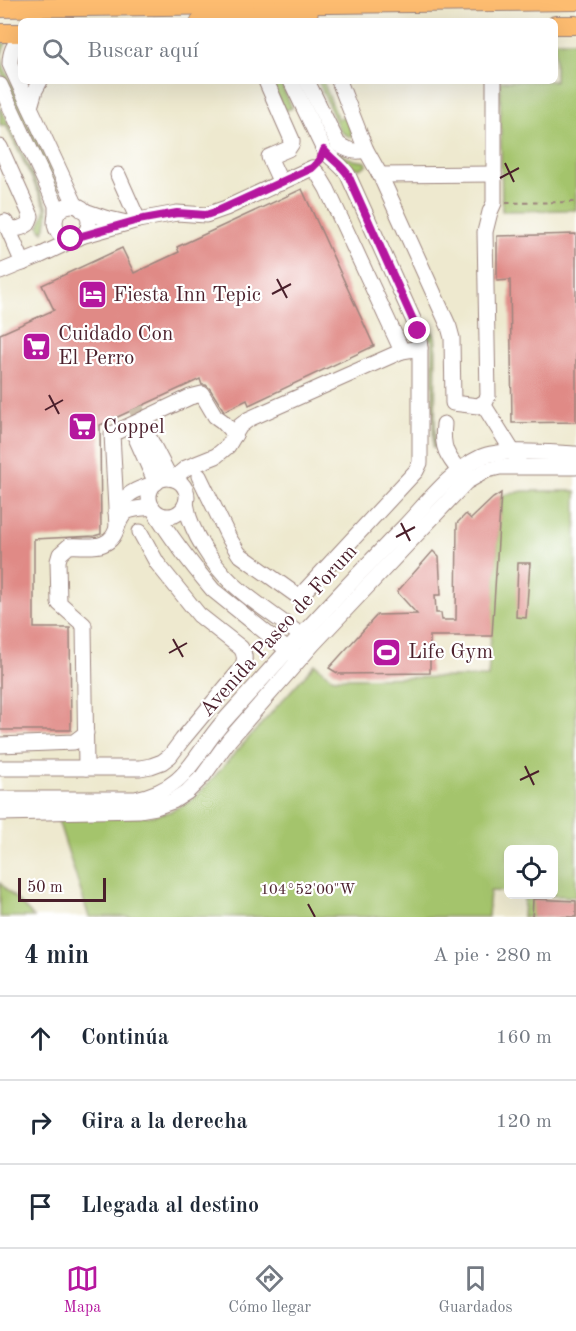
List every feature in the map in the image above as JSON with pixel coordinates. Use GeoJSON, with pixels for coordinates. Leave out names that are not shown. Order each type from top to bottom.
{"type":"FeatureCollection","features":[{"type":"Feature","properties":{"kind":"main road"},"geometry":{"type":"LineString","coordinates":[[0,8],[576,1]]}},
{"type":"Feature","properties":{"kind":"main road"},"geometry":{"type":"LineString","coordinates":[[284,18],[296,12],[445,10],[459,3]]}},
{"type":"Feature","properties":{"kind":"main road"},"geometry":{"type":"LineString","coordinates":[[262,4],[267,5],[271,10],[267,18]]}},
{"type":"Feature","properties":{"kind":"main road"},"geometry":{"type":"LineString","coordinates":[[0,33],[18,33]]}},
{"type":"Feature","properties":{"kind":"street"},"geometry":{"type":"LineString","coordinates":[[18,41],[13,47],[10,64],[18,81]]}},
{"type":"Feature","properties":{"kind":"street"},"geometry":{"type":"LineString","coordinates":[[0,85],[56,205],[57,230],[68,238],[78,238],[86,231],[88,218],[79,208],[19,84]]}},
{"type":"Feature","properties":{"kind":"street"},"geometry":{"type":"LineString","coordinates":[[30,107],[38,84]]}},
{"type":"Feature","properties":{"kind":"street"},"geometry":{"type":"LineString","coordinates":[[267,84],[292,140],[288,149],[269,157],[281,183]]}},
{"type":"Feature","properties":{"kind":"street"},"geometry":{"type":"LineString","coordinates":[[199,476],[229,538],[240,554],[299,597],[416,471],[420,463],[418,331],[348,175],[344,168],[323,153],[292,84]]}},
{"type":"Feature","properties":{"kind":"street"},"geometry":{"type":"LineString","coordinates":[[309,84],[338,144],[352,151],[366,150]]}},
{"type":"Feature","properties":{"kind":"street"},"geometry":{"type":"LineString","coordinates":[[340,84],[366,150],[380,175],[449,327],[452,338],[453,403],[477,406],[483,404],[488,396],[485,232],[494,203],[494,84]]}},
{"type":"Feature","properties":{"kind":"street"},"geometry":{"type":"LineString","coordinates":[[1,153],[31,216],[28,224],[16,229],[11,228],[5,222],[23,263]]}},
{"type":"Feature","properties":{"kind":"street"},"geometry":{"type":"LineString","coordinates":[[2,271],[78,238],[134,222],[177,213],[206,215],[226,208],[281,183],[315,171],[323,153]]}},
{"type":"Feature","properties":{"kind":"street"},"geometry":{"type":"LineString","coordinates":[[315,171],[327,189],[402,351]]}},
{"type":"Feature","properties":{"kind":"street"},"geometry":{"type":"LineString","coordinates":[[380,175],[494,174]]}},
{"type":"Feature","properties":{"kind":"street"},"geometry":{"type":"LineString","coordinates":[[118,175],[134,222]]}},
{"type":"Feature","properties":{"kind":"street"},"geometry":{"type":"LineString","coordinates":[[39,256],[49,242],[56,220],[63,208],[69,206],[105,218],[134,222]]}},
{"type":"Feature","properties":{"kind":"street"},"geometry":{"type":"LineString","coordinates":[[86,768],[84,625],[59,603],[58,561],[60,554],[69,546],[105,544],[115,535],[122,500],[136,489],[163,481],[186,468],[216,456],[228,446],[240,426],[249,419],[402,351],[420,348]]}},
{"type":"Feature","properties":{"kind":"street"},"geometry":{"type":"LineString","coordinates":[[117,520],[112,434],[202,394],[215,416],[235,435]]}},
{"type":"Feature","properties":{"kind":"street"},"geometry":{"type":"LineString","coordinates":[[483,404],[518,459]]}},
{"type":"Feature","properties":{"kind":"street"},"geometry":{"type":"LineString","coordinates":[[444,423],[442,435],[444,447],[449,458],[463,475]]}},
{"type":"Feature","properties":{"kind":"street"},"geometry":{"type":"LineString","coordinates":[[137,427],[163,481]]}},
{"type":"Feature","properties":{"kind":"street","name":"Avenida Paseo de Forum"},"geometry":{"type":"LineString","coordinates":[[0,799],[135,799],[163,791],[189,770],[216,730],[293,655],[463,475],[500,467],[518,459],[576,454]]}},
{"type":"Feature","properties":{"kind":"street","name":"Avenida Paseo de Forum"},"geometry":{"type":"LineString","coordinates":[[518,459],[576,467]]}},
{"type":"Feature","properties":{"kind":"street"},"geometry":{"type":"LineString","coordinates":[[163,481],[149,494],[152,507],[163,515],[174,515],[182,509],[207,460]]}},
{"type":"Feature","properties":{"kind":"street"},"geometry":{"type":"LineString","coordinates":[[163,481],[182,484],[186,489],[190,520],[207,552],[226,578],[307,640]]}},
{"type":"Feature","properties":{"kind":"street"},"geometry":{"type":"LineString","coordinates":[[136,489],[144,495],[213,590],[293,655]]}},
{"type":"Feature","properties":{"kind":"street"},"geometry":{"type":"LineString","coordinates":[[117,520],[134,509],[152,507]]}},
{"type":"Feature","properties":{"kind":"street"},"geometry":{"type":"LineString","coordinates":[[0,768],[140,768],[162,762],[170,756],[241,669],[245,658],[243,651],[193,609],[157,563],[140,532]]}},
{"type":"Feature","properties":{"kind":"street","name":"Avenida Paseo de Forum"},"geometry":{"type":"LineString","coordinates":[[0,813],[139,810],[173,801],[187,792],[203,776],[293,655]]}},
{"type":"Feature","properties":{"kind":"street"},"geometry":{"type":"LineString","coordinates":[[0,745],[74,742],[86,733]]}},
{"type":"Feature","properties":{"kind":"path"},"geometry":{"type":"LineString","coordinates":[[494,203],[576,202]]}},
{"type":"Feature","properties":{"kind":"green space"},"geometry":{"type":"Polygon","coordinates":[[[558,41],[576,41],[576,210],[502,211],[500,84],[558,84],[558,41]]]}},
{"type":"Feature","properties":{"kind":"green space"},"geometry":{"type":"Polygon","coordinates":[[[0,43],[6,43],[1,55],[3,65],[63,198],[60,200],[0,69],[0,43]]]}},
{"type":"Feature","properties":{"kind":"green space"},"geometry":{"type":"Polygon","coordinates":[[[271,84],[281,84],[292,108],[284,111],[271,84]]]}},
{"type":"Feature","properties":{"kind":"green space"},"geometry":{"type":"Polygon","coordinates":[[[319,84],[324,84],[338,119],[346,116],[353,135],[350,137],[341,132],[319,84]]]}},
{"type":"Feature","properties":{"kind":"green space"},"geometry":{"type":"Polygon","coordinates":[[[310,101],[335,150],[354,160],[366,162],[367,165],[360,169],[348,166],[334,157],[310,101]]]}},
{"type":"Feature","properties":{"kind":"green space"},"geometry":{"type":"Polygon","coordinates":[[[0,106],[47,206],[48,213],[43,232],[39,226],[45,206],[6,125],[0,125],[0,106]]]}},
{"type":"Feature","properties":{"kind":"green space"},"geometry":{"type":"Polygon","coordinates":[[[433,332],[436,340],[435,448],[433,448],[433,341],[423,334],[433,332]]]}},
{"type":"Feature","properties":{"kind":"green space"},"geometry":{"type":"Polygon","coordinates":[[[523,491],[576,491],[576,897],[558,896],[558,845],[504,845],[504,892],[490,891],[488,917],[89,917],[57,817],[151,816],[169,812],[189,802],[315,664],[331,677],[336,678],[488,677],[501,496],[523,491]]]}},
{"type":"Feature","properties":{"kind":"green space"},"geometry":{"type":"Polygon","coordinates":[[[0,883],[34,917],[0,917],[0,883]]]}},
{"type":"Feature","properties":{"kind":"green space"},"geometry":{"type":"Polygon","coordinates":[[[524,899],[576,901],[576,917],[523,917],[524,899]]]}},
{"type":"Feature","properties":{"kind":"building"},"geometry":{"type":"Polygon","coordinates":[[[302,189],[374,346],[249,405],[247,400],[224,411],[210,389],[202,385],[200,379],[100,425],[101,534],[34,539],[34,628],[70,628],[71,730],[0,730],[0,334],[54,310],[42,285],[122,248],[134,273],[179,252],[177,247],[302,189]]]}},
{"type":"Feature","properties":{"kind":"building"},"geometry":{"type":"Polygon","coordinates":[[[576,234],[576,422],[512,423],[510,280],[497,281],[497,236],[576,234]]]}},
{"type":"Feature","properties":{"kind":"building"},"geometry":{"type":"Polygon","coordinates":[[[501,493],[492,636],[430,636],[430,673],[339,674],[329,668],[377,615],[417,614],[397,592],[433,551],[439,557],[441,595],[435,595],[436,613],[441,613],[442,620],[456,620],[457,523],[466,514],[471,519],[501,493]]]}},
{"type":"Feature","properties":{"kind":"building"},"geometry":{"type":"Polygon","coordinates":[[[518,563],[530,563],[526,618],[516,617],[518,563]]]}},
{"type":"Feature","properties":{"kind":"building"},"geometry":{"type":"Polygon","coordinates":[[[533,899],[576,901],[576,917],[532,917],[533,899]]]}},
{"type":"Feature","properties":{"kind":"tunnel"},"geometry":{"type":"LineString","coordinates":[[136,408],[142,424]]}},
{"type":"Feature","properties":{"kind":"place","name":"Fiesta Inn Tepic"},"geometry":{"type":"Point","coordinates":[92,295]}},
{"type":"Feature","properties":{"kind":"place","name":"Cuidado Con El Perro"},"geometry":{"type":"Point","coordinates":[37,346]}},
{"type":"Feature","properties":{"kind":"place","name":"Coppel"},"geometry":{"type":"Point","coordinates":[82,427]}},
{"type":"Feature","properties":{"kind":"place","name":"Life Gym"},"geometry":{"type":"Point","coordinates":[387,652]}},
{"type":"Feature","properties":{"kind":"route"},"geometry":{"type":"LineString","coordinates":[[71,239],[138,220],[177,213],[206,215],[218,211],[312,168],[320,160],[324,150],[344,168],[348,175],[418,331]]}}]}
